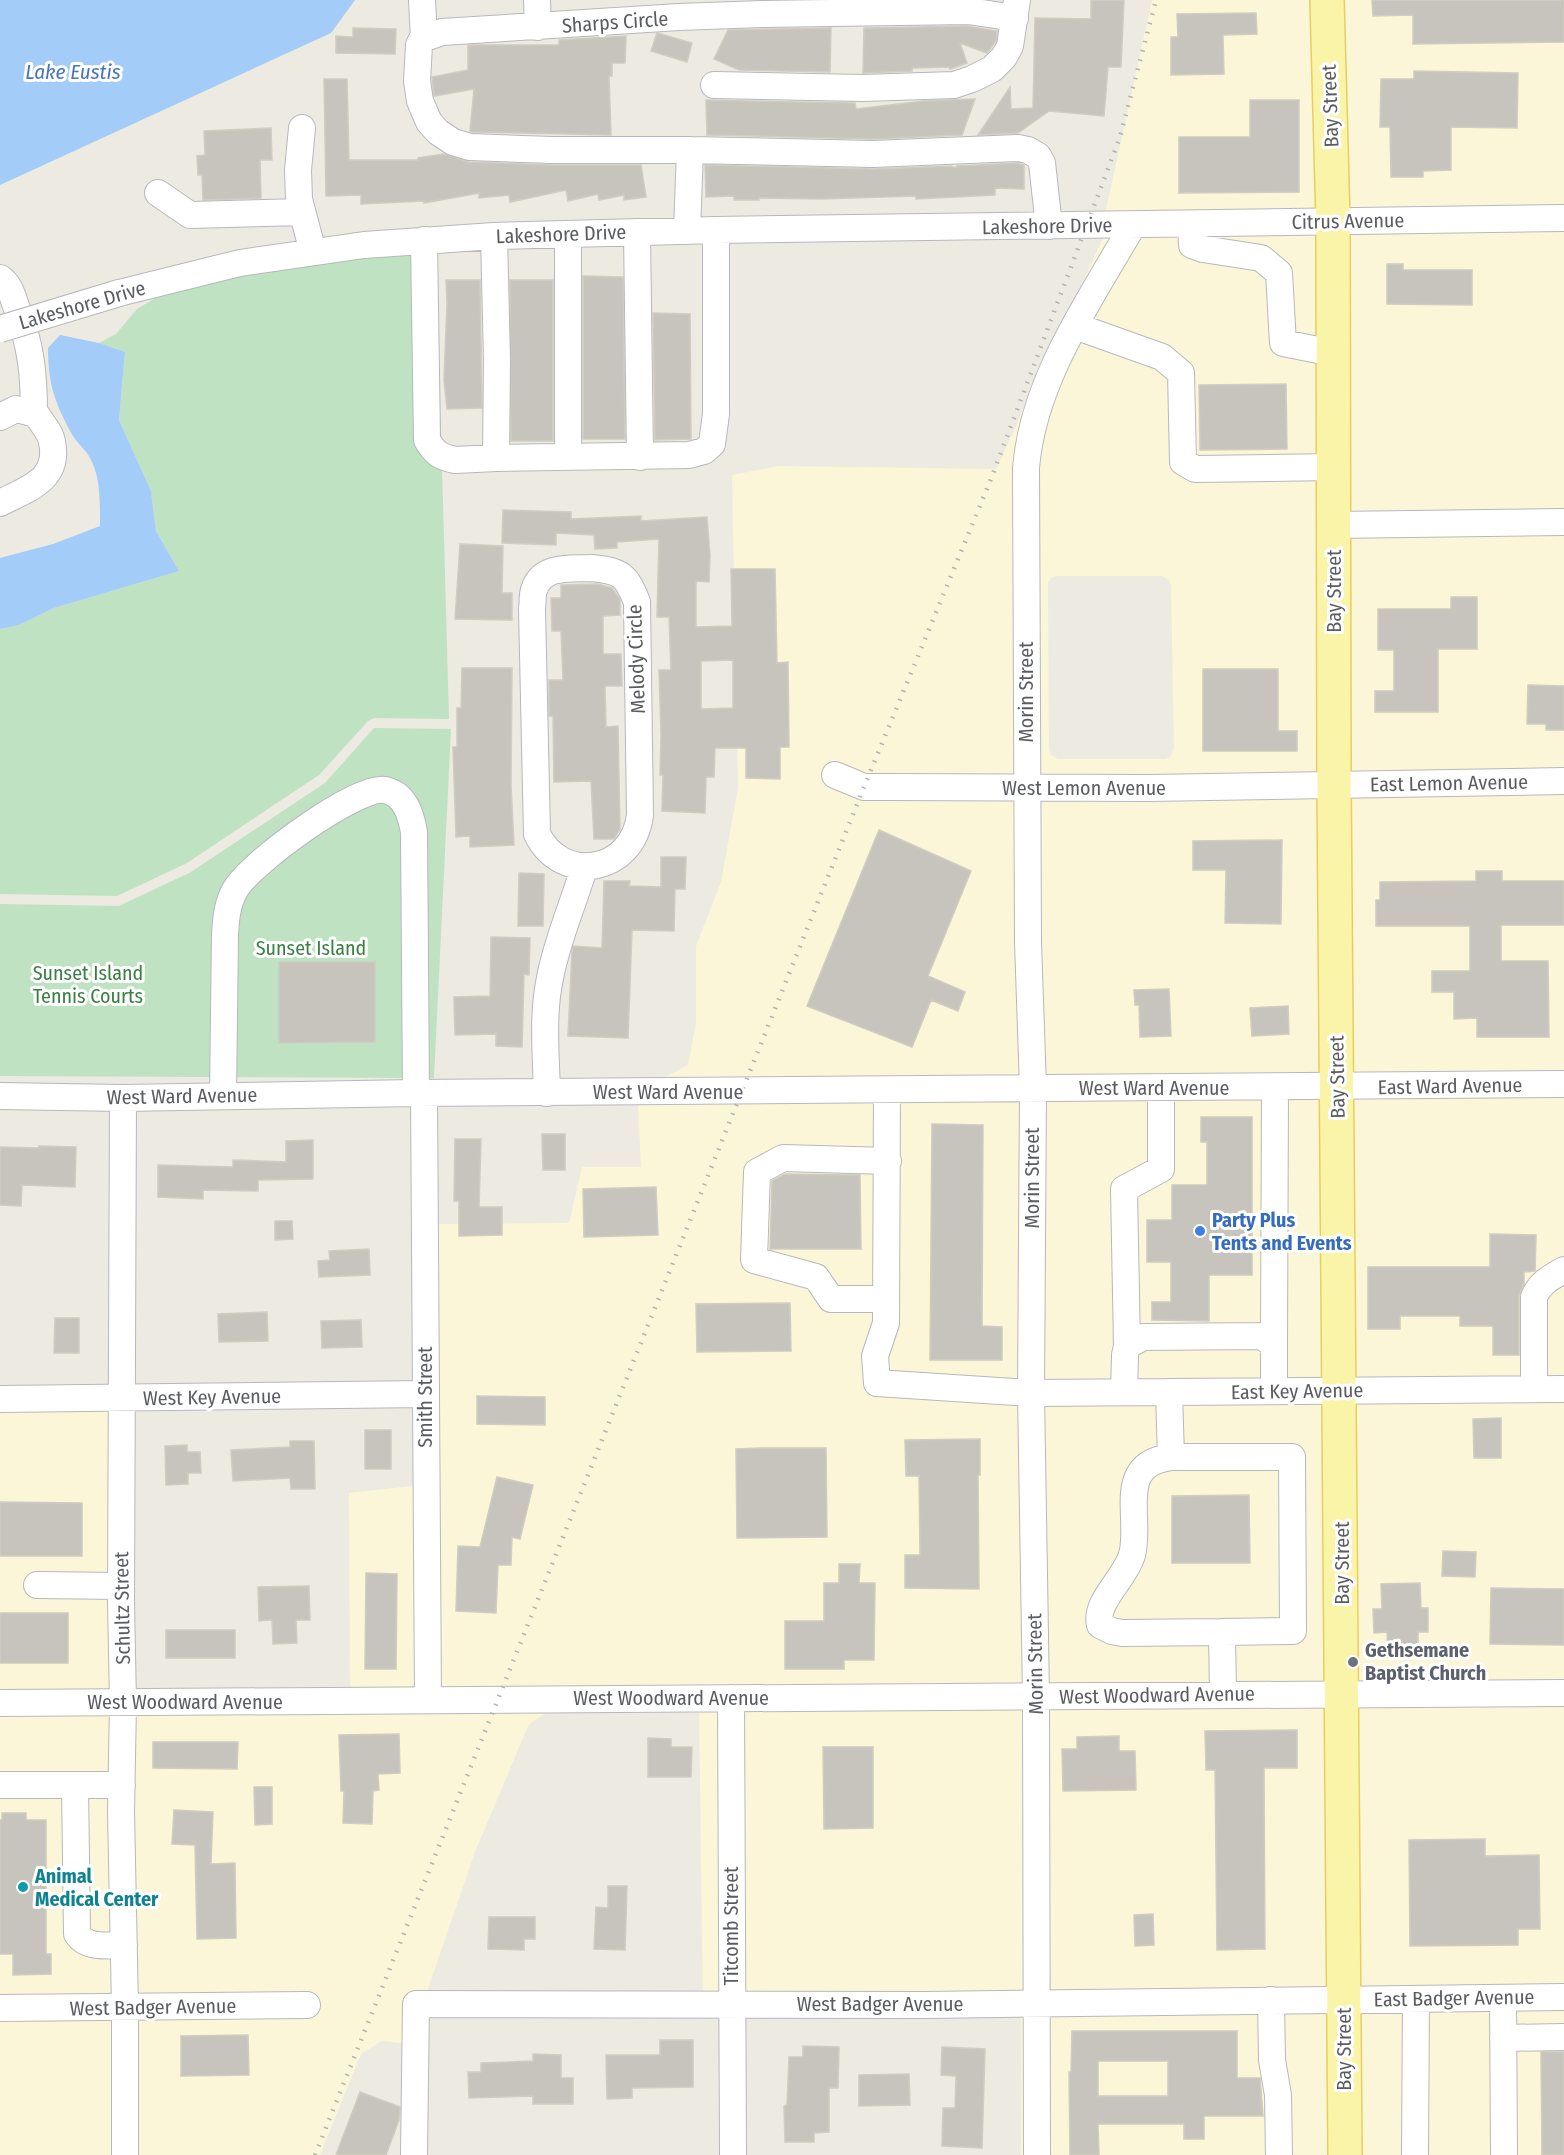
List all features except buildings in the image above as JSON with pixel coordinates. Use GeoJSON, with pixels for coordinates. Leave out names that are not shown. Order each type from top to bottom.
{"type":"FeatureCollection","features":[{"type":"Feature","properties":{"kind":"main road","name":"Bay Street"},"geometry":{"type":"LineString","coordinates":[[1327,0],[1333,221],[1334,784],[1345,2155]]}},
{"type":"Feature","properties":{"kind":"street"},"geometry":{"type":"LineString","coordinates":[[422,0],[424,38],[418,45],[417,81],[420,101],[429,122],[438,132],[453,142],[470,147],[540,150],[690,150],[873,154],[941,153],[986,148],[1028,150],[1038,156],[1042,163],[1049,226]]}},
{"type":"Feature","properties":{"kind":"street","name":"Sharps Circle"},"geometry":{"type":"LineString","coordinates":[[537,0],[538,27]]}},
{"type":"Feature","properties":{"kind":"street","name":"Sharps Circle"},"geometry":{"type":"LineString","coordinates":[[424,38],[442,32],[680,17],[1016,9],[1010,46],[1004,57],[992,69],[954,85],[863,88],[714,85]]}},
{"type":"Feature","properties":{"kind":"street"},"geometry":{"type":"LineString","coordinates":[[303,128],[298,170],[299,199],[313,252]]}},
{"type":"Feature","properties":{"kind":"street"},"geometry":{"type":"LineString","coordinates":[[687,231],[690,150]]}},
{"type":"Feature","properties":{"kind":"street"},"geometry":{"type":"LineString","coordinates":[[158,193],[190,215],[302,212]]}},
{"type":"Feature","properties":{"kind":"street","name":"Citrus Avenue"},"geometry":{"type":"LineString","coordinates":[[1133,225],[1564,218]]}},
{"type":"Feature","properties":{"kind":"street"},"geometry":{"type":"LineString","coordinates":[[1191,224],[1192,245],[1203,249],[1261,258],[1279,273],[1284,344],[1333,353]]}},
{"type":"Feature","properties":{"kind":"street","name":"Lakeshore Drive"},"geometry":{"type":"LineString","coordinates":[[0,329],[119,292],[240,263],[364,245],[494,236],[637,232],[1133,225]]}},
{"type":"Feature","properties":{"kind":"street","name":"Morin Street"},"geometry":{"type":"LineString","coordinates":[[1036,2155],[1035,1696],[1031,1393],[1033,1088],[1028,942],[1026,468],[1028,445],[1048,382],[1061,351],[1133,225]]}},
{"type":"Feature","properties":{"kind":"street"},"geometry":{"type":"LineString","coordinates":[[424,240],[427,440],[433,452],[441,457],[455,460],[568,456],[640,457],[689,455],[704,451],[712,444],[716,414],[716,230]]}},
{"type":"Feature","properties":{"kind":"street"},"geometry":{"type":"LineString","coordinates":[[637,232],[640,457]]}},
{"type":"Feature","properties":{"kind":"street"},"geometry":{"type":"LineString","coordinates":[[568,234],[568,456]]}},
{"type":"Feature","properties":{"kind":"street"},"geometry":{"type":"LineString","coordinates":[[494,236],[497,360],[496,458]]}},
{"type":"Feature","properties":{"kind":"street"},"geometry":{"type":"LineString","coordinates":[[0,278],[8,284],[27,334],[34,374],[34,414],[52,441],[53,463],[43,481],[0,503]]}},
{"type":"Feature","properties":{"kind":"street"},"geometry":{"type":"LineString","coordinates":[[1075,326],[1162,357],[1181,373],[1182,462],[1195,469],[1333,467]]}},
{"type":"Feature","properties":{"kind":"street"},"geometry":{"type":"LineString","coordinates":[[0,417],[16,409],[34,414]]}},
{"type":"Feature","properties":{"kind":"street"},"geometry":{"type":"LineString","coordinates":[[1334,525],[1564,522]]}},
{"type":"Feature","properties":{"kind":"street","name":"Melody Circle"},"geometry":{"type":"LineString","coordinates":[[558,569],[610,570],[623,576],[629,582],[637,602],[639,825],[633,840],[622,853],[609,861],[584,868],[553,855],[544,848],[537,834],[532,621],[534,590],[541,578],[552,570],[558,569]]}},
{"type":"Feature","properties":{"kind":"street","name":"West Lemon Avenue"},"geometry":{"type":"LineString","coordinates":[[835,775],[864,787],[1148,788],[1334,784]]}},
{"type":"Feature","properties":{"kind":"street","name":"East Lemon Avenue"},"geometry":{"type":"LineString","coordinates":[[1334,784],[1564,781]]}},
{"type":"Feature","properties":{"kind":"street","name":"Smith Street"},"geometry":{"type":"LineString","coordinates":[[223,1095],[226,916],[235,890],[242,879],[289,840],[356,797],[374,790],[387,790],[400,798],[410,811],[414,832],[425,1394],[428,1701]]}},
{"type":"Feature","properties":{"kind":"street"},"geometry":{"type":"LineString","coordinates":[[547,1093],[545,1016],[549,980],[556,949],[573,906],[584,868]]}},
{"type":"Feature","properties":{"kind":"street","name":"East Ward Avenue"},"geometry":{"type":"LineString","coordinates":[[1337,1087],[1564,1084]]}},
{"type":"Feature","properties":{"kind":"street","name":"West Ward Avenue"},"geometry":{"type":"LineString","coordinates":[[0,1096],[123,1098],[420,1093],[1337,1087]]}},
{"type":"Feature","properties":{"kind":"street"},"geometry":{"type":"LineString","coordinates":[[1124,1392],[1127,1346],[1124,1189],[1161,1169],[1161,1088]]}},
{"type":"Feature","properties":{"kind":"street"},"geometry":{"type":"LineString","coordinates":[[1274,1391],[1275,1088]]}},
{"type":"Feature","properties":{"kind":"street"},"geometry":{"type":"LineString","coordinates":[[887,1090],[888,1161],[886,1299],[831,1299],[816,1277],[754,1260],[757,1172],[783,1158],[888,1161]]}},
{"type":"Feature","properties":{"kind":"street","name":"Schultz Street"},"geometry":{"type":"LineString","coordinates":[[123,1098],[121,1586],[125,2155]]}},
{"type":"Feature","properties":{"kind":"street"},"geometry":{"type":"LineString","coordinates":[[1533,1389],[1534,1298],[1540,1286],[1550,1277],[1564,1270]]}},
{"type":"Feature","properties":{"kind":"street","name":"East Key Avenue"},"geometry":{"type":"LineString","coordinates":[[886,1299],[886,1323],[875,1356],[877,1383],[1031,1393],[1564,1389]]}},
{"type":"Feature","properties":{"kind":"street"},"geometry":{"type":"LineString","coordinates":[[1127,1346],[1143,1337],[1262,1336],[1274,1345]]}},
{"type":"Feature","properties":{"kind":"street"},"geometry":{"type":"LineString","coordinates":[[1169,1392],[1171,1457]]}},
{"type":"Feature","properties":{"kind":"street","name":"West Key Avenue"},"geometry":{"type":"LineString","coordinates":[[0,1399],[425,1394]]}},
{"type":"Feature","properties":{"kind":"street"},"geometry":{"type":"LineString","coordinates":[[1171,1457],[1292,1457],[1293,1631],[1122,1633],[1100,1625],[1099,1613],[1102,1606],[1121,1579],[1131,1557],[1134,1542],[1134,1496],[1137,1477],[1148,1463],[1156,1459],[1171,1457]]}},
{"type":"Feature","properties":{"kind":"street"},"geometry":{"type":"LineString","coordinates":[[37,1586],[121,1586]]}},
{"type":"Feature","properties":{"kind":"street"},"geometry":{"type":"LineString","coordinates":[[1222,1632],[1223,1695]]}},
{"type":"Feature","properties":{"kind":"street","name":"West Woodward Avenue"},"geometry":{"type":"LineString","coordinates":[[0,1703],[1564,1693]]}},
{"type":"Feature","properties":{"kind":"street","name":"Titcomb Street"},"geometry":{"type":"LineString","coordinates":[[731,1698],[733,2155]]}},
{"type":"Feature","properties":{"kind":"street"},"geometry":{"type":"LineString","coordinates":[[0,1785],[122,1785]]}},
{"type":"Feature","properties":{"kind":"street"},"geometry":{"type":"LineString","coordinates":[[75,1785],[77,1934],[81,1940],[88,1943],[124,1945]]}},
{"type":"Feature","properties":{"kind":"street","name":"East Badger Avenue"},"geometry":{"type":"LineString","coordinates":[[1344,2000],[1564,1997]]}},
{"type":"Feature","properties":{"kind":"street"},"geometry":{"type":"LineString","coordinates":[[1503,1998],[1504,2155]]}},
{"type":"Feature","properties":{"kind":"street"},"geometry":{"type":"LineString","coordinates":[[1416,1999],[1416,2154]]}},
{"type":"Feature","properties":{"kind":"street"},"geometry":{"type":"LineString","coordinates":[[1271,2000],[1272,2060],[1278,2095],[1279,2155]]}},
{"type":"Feature","properties":{"kind":"street","name":"West Badger Avenue"},"geometry":{"type":"LineString","coordinates":[[414,2155],[416,2004],[1037,2004],[1110,2001],[1344,2000]]}},
{"type":"Feature","properties":{"kind":"street","name":"West Badger Avenue"},"geometry":{"type":"LineString","coordinates":[[0,2008],[307,2005]]}},
{"type":"Feature","properties":{"kind":"street"},"geometry":{"type":"LineString","coordinates":[[1503,2038],[1564,2037]]}},
{"type":"Feature","properties":{"kind":"shaded area"},"geometry":{"type":"Polygon","coordinates":[[[1152,0],[1317,0],[1322,210],[1105,214],[1152,0]]]}},
{"type":"Feature","properties":{"kind":"shaded area"},"geometry":{"type":"Polygon","coordinates":[[[1337,0],[1564,0],[1564,206],[1343,209],[1337,0]]]}},
{"type":"Feature","properties":{"kind":"shaded area"},"geometry":{"type":"Polygon","coordinates":[[[1564,230],[1564,1681],[1353,1682],[1343,233],[1564,230]]]}},
{"type":"Feature","properties":{"kind":"shaded area"},"geometry":{"type":"Polygon","coordinates":[[[1322,233],[1332,1682],[314,1689],[350,1687],[349,1493],[430,1484],[433,1224],[569,1223],[582,1167],[641,1167],[637,1086],[663,1078],[688,1065],[696,1023],[696,946],[721,882],[738,788],[732,475],[779,466],[996,469],[1103,238],[1322,233]],[[1057,576],[1048,582],[1049,749],[1051,755],[1058,759],[1165,759],[1170,757],[1174,748],[1171,586],[1169,580],[1162,576],[1057,576]]]}},
{"type":"Feature","properties":{"kind":"shaded area"},"geometry":{"type":"Polygon","coordinates":[[[0,1399],[127,1400],[136,1691],[0,1692],[0,1399]]]}},
{"type":"Feature","properties":{"kind":"shaded area"},"geometry":{"type":"Polygon","coordinates":[[[1564,1704],[1564,2155],[1355,2155],[1353,1705],[1564,1704]]]}},
{"type":"Feature","properties":{"kind":"shaded area"},"geometry":{"type":"Polygon","coordinates":[[[1332,1705],[1334,2155],[1021,2155],[1021,2002],[703,2006],[699,1710],[1332,1705]]]}},
{"type":"Feature","properties":{"kind":"shaded area"},"geometry":{"type":"Polygon","coordinates":[[[549,1711],[529,1724],[475,1852],[409,2044],[382,2041],[361,2054],[320,2155],[0,2155],[0,1715],[549,1711]]]}},
{"type":"Feature","properties":{"kind":"green space"},"geometry":{"type":"Polygon","coordinates":[[[436,251],[449,719],[374,718],[368,721],[319,775],[187,863],[117,896],[0,894],[0,629],[19,625],[54,608],[179,571],[156,531],[151,491],[119,420],[125,352],[99,343],[116,334],[137,309],[162,294],[241,274],[365,257],[436,251]]]}},
{"type":"Feature","properties":{"kind":"green space","name":"Sunset Island"},"geometry":{"type":"Polygon","coordinates":[[[374,728],[451,729],[434,1078],[0,1076],[0,904],[119,906],[191,872],[325,783],[374,728]]]}},
{"type":"Feature","properties":{"kind":"water","name":"Lake Eustis"},"geometry":{"type":"Polygon","coordinates":[[[0,0],[355,0],[331,33],[0,185],[0,0]]]}},
{"type":"Feature","properties":{"kind":"water"},"geometry":{"type":"Polygon","coordinates":[[[60,335],[99,343],[125,352],[119,420],[151,491],[156,531],[179,571],[54,608],[19,625],[0,629],[0,558],[53,544],[100,526],[99,491],[94,466],[67,425],[57,404],[51,383],[48,348],[60,335]]]}},
{"type":"Feature","properties":{"kind":"railway"},"geometry":{"type":"LineString","coordinates":[[315,2155],[864,787],[991,479],[1120,137],[1156,0]]}},
{"type":"Feature","properties":{"kind":"place","name":"Party Plus Tents and Events"},"geometry":{"type":"Point","coordinates":[1200,1231]}},
{"type":"Feature","properties":{"kind":"place","name":"Gethsemane Baptist Church"},"geometry":{"type":"Point","coordinates":[1353,1662]}},
{"type":"Feature","properties":{"kind":"place","name":"Animal Medical Center"},"geometry":{"type":"Point","coordinates":[23,1887]}},
{"type":"Feature","properties":{"kind":"park label","name":"Sunset Island Tennis Courts"},"geometry":{"type":"Point","coordinates":[88,984]}}]}
